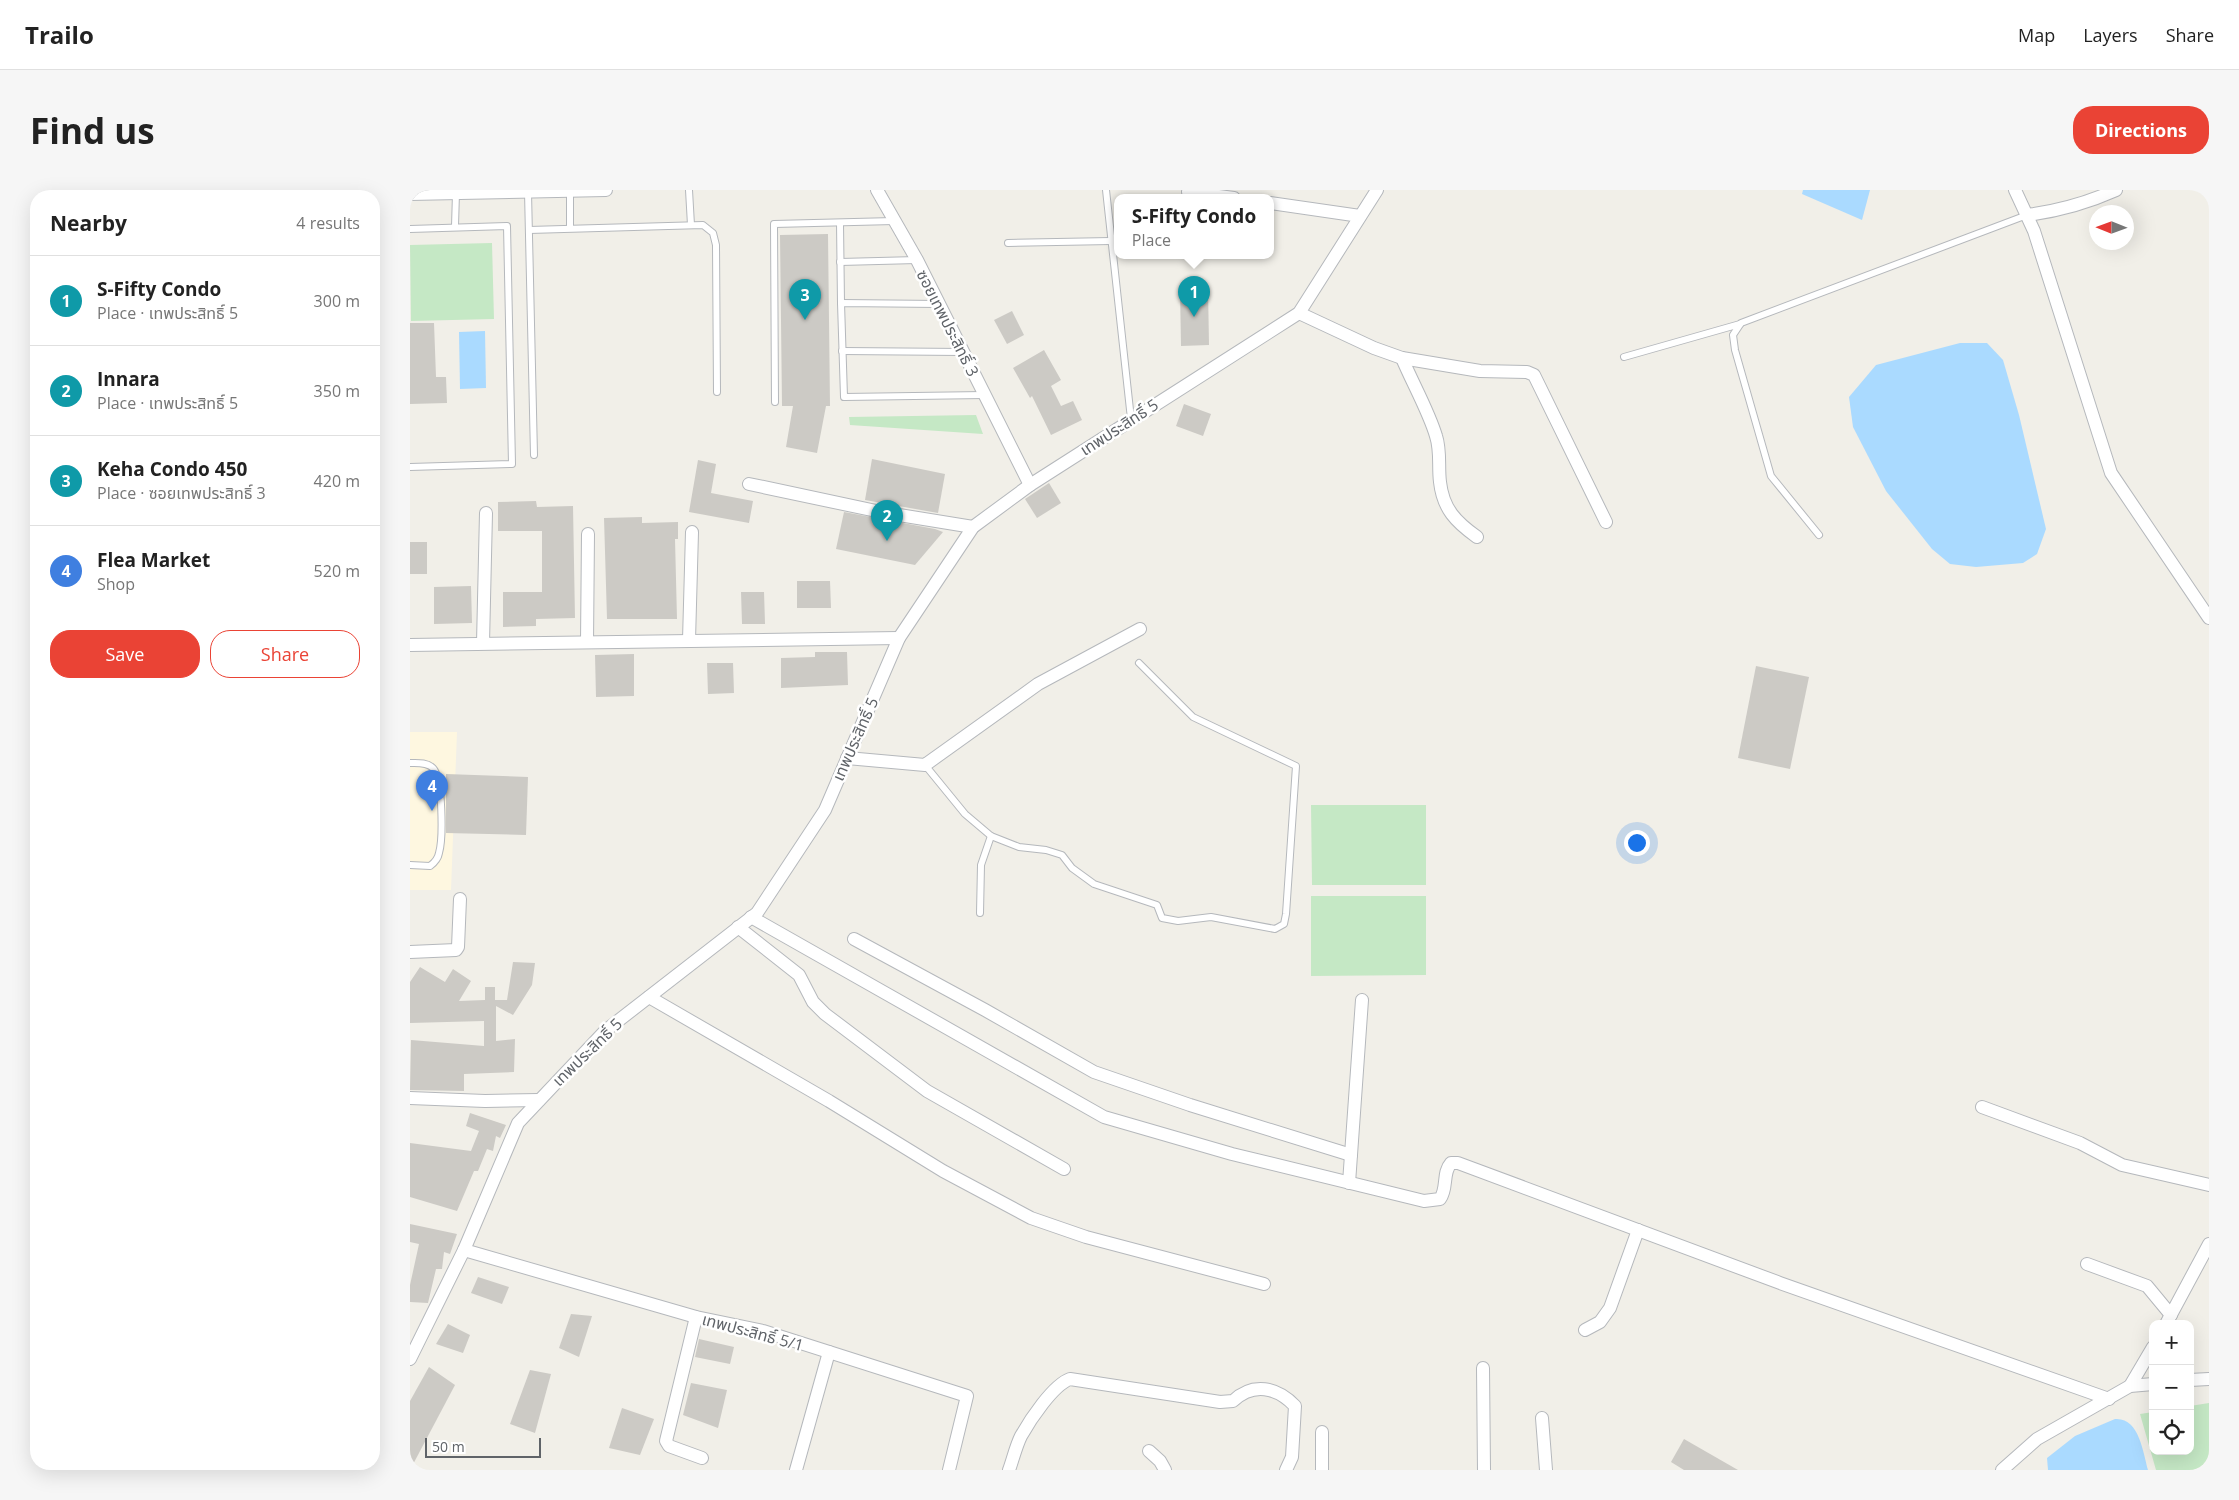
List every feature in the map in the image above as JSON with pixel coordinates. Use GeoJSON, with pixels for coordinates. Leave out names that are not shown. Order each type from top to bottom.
{"type":"FeatureCollection","features":[{"type":"Feature","properties":{"kind":"street"},"geometry":{"type":"LineString","coordinates":[[410,194],[606,190]]}},
{"type":"Feature","properties":{"kind":"street","name":"ซอยเทพประสิทธิ์ 3"},"geometry":{"type":"LineString","coordinates":[[877,190],[896,220],[917,260],[1030,485]]}},
{"type":"Feature","properties":{"kind":"street","name":"เทพประสิทธิ์ 5"},"geometry":{"type":"LineString","coordinates":[[410,1359],[464,1250],[518,1122],[605,1031],[757,912],[825,810],[899,638],[973,527],[1030,485],[1299,313],[1377,190]]}},
{"type":"Feature","properties":{"kind":"street"},"geometry":{"type":"LineString","coordinates":[[2015,190],[2034,231],[2112,473],[2209,618]]}},
{"type":"Feature","properties":{"kind":"street"},"geometry":{"type":"LineString","coordinates":[[2027,215],[2050,212],[2085,202],[2116,190]]}},
{"type":"Feature","properties":{"kind":"street"},"geometry":{"type":"LineString","coordinates":[[1188,192],[1203,194]]}},
{"type":"Feature","properties":{"kind":"street"},"geometry":{"type":"LineString","coordinates":[[1274,204],[1360,216]]}},
{"type":"Feature","properties":{"kind":"street"},"geometry":{"type":"LineString","coordinates":[[1299,313],[1374,348],[1402,358],[1480,371],[1527,372],[1534,375],[1606,522]]}},
{"type":"Feature","properties":{"kind":"street"},"geometry":{"type":"LineString","coordinates":[[1402,358],[1436,434],[1439,450],[1440,482],[1445,502],[1456,522],[1477,538]]}},
{"type":"Feature","properties":{"kind":"street"},"geometry":{"type":"LineString","coordinates":[[749,484],[881,512],[973,527]]}},
{"type":"Feature","properties":{"kind":"street"},"geometry":{"type":"LineString","coordinates":[[483,644],[486,513]]}},
{"type":"Feature","properties":{"kind":"street"},"geometry":{"type":"LineString","coordinates":[[689,640],[692,532]]}},
{"type":"Feature","properties":{"kind":"street"},"geometry":{"type":"LineString","coordinates":[[587,642],[588,534]]}},
{"type":"Feature","properties":{"kind":"street"},"geometry":{"type":"LineString","coordinates":[[847,758],[925,765],[1038,684],[1140,629]]}},
{"type":"Feature","properties":{"kind":"street"},"geometry":{"type":"LineString","coordinates":[[410,645],[899,638]]}},
{"type":"Feature","properties":{"kind":"street"},"geometry":{"type":"LineString","coordinates":[[410,952],[456,950],[458,947],[460,898]]}},
{"type":"Feature","properties":{"kind":"street"},"geometry":{"type":"LineString","coordinates":[[751,917],[1104,1117],[1232,1154],[1424,1201],[1434,1201],[1440,1198],[1443,1194],[1447,1168],[1451,1163],[1458,1163],[1780,1283],[2109,1399]]}},
{"type":"Feature","properties":{"kind":"street"},"geometry":{"type":"LineString","coordinates":[[738,927],[799,975],[812,1002],[825,1014],[927,1091],[1064,1169]]}},
{"type":"Feature","properties":{"kind":"street"},"geometry":{"type":"LineString","coordinates":[[854,939],[1094,1072],[1190,1105],[1352,1155]]}},
{"type":"Feature","properties":{"kind":"street"},"geometry":{"type":"LineString","coordinates":[[649,997],[829,1101],[944,1171],[1031,1218],[1086,1237],[1264,1284]]}},
{"type":"Feature","properties":{"kind":"street"},"geometry":{"type":"LineString","coordinates":[[1349,1183],[1362,1000]]}},
{"type":"Feature","properties":{"kind":"street"},"geometry":{"type":"LineString","coordinates":[[410,1098],[485,1101],[539,1100]]}},
{"type":"Feature","properties":{"kind":"street"},"geometry":{"type":"LineString","coordinates":[[1982,1107],[2080,1144],[2122,1165],[2209,1186]]}},
{"type":"Feature","properties":{"kind":"street"},"geometry":{"type":"LineString","coordinates":[[1585,1330],[1600,1322],[1610,1308],[1638,1230]]}},
{"type":"Feature","properties":{"kind":"street"},"geometry":{"type":"LineString","coordinates":[[2087,1264],[2147,1286],[2169,1319],[2209,1244]]}},
{"type":"Feature","properties":{"kind":"street","name":"เทพประสิทธิ์ 5/1"},"geometry":{"type":"LineString","coordinates":[[464,1250],[696,1317],[763,1331],[967,1396],[949,1470]]}},
{"type":"Feature","properties":{"kind":"street"},"geometry":{"type":"LineString","coordinates":[[696,1317],[666,1441],[669,1446],[702,1458]]}},
{"type":"Feature","properties":{"kind":"street"},"geometry":{"type":"LineString","coordinates":[[796,1470],[830,1352]]}},
{"type":"Feature","properties":{"kind":"street"},"geometry":{"type":"LineString","coordinates":[[2130,1386],[2149,1354]]}},
{"type":"Feature","properties":{"kind":"street"},"geometry":{"type":"LineString","coordinates":[[1483,1368],[1484,1470]]}},
{"type":"Feature","properties":{"kind":"street"},"geometry":{"type":"LineString","coordinates":[[1009,1470],[1021,1436],[1050,1395],[1062,1382],[1070,1379],[1220,1402],[1233,1401],[1243,1391],[1264,1388],[1285,1396],[1296,1406],[1292,1457],[1286,1470]]}},
{"type":"Feature","properties":{"kind":"street"},"geometry":{"type":"LineString","coordinates":[[2194,1380],[2209,1379]]}},
{"type":"Feature","properties":{"kind":"street"},"geometry":{"type":"LineString","coordinates":[[2002,1470],[2037,1439],[2130,1386],[2149,1384]]}},
{"type":"Feature","properties":{"kind":"street"},"geometry":{"type":"LineString","coordinates":[[1542,1418],[1546,1470]]}},
{"type":"Feature","properties":{"kind":"street"},"geometry":{"type":"LineString","coordinates":[[1322,1432],[1322,1470]]}},
{"type":"Feature","properties":{"kind":"street"},"geometry":{"type":"LineString","coordinates":[[1149,1451],[1160,1461],[1165,1470]]}},
{"type":"Feature","properties":{"kind":"lane"},"geometry":{"type":"LineString","coordinates":[[689,190],[691,225]]}},
{"type":"Feature","properties":{"kind":"lane"},"geometry":{"type":"LineString","coordinates":[[1106,190],[1131,419]]}},
{"type":"Feature","properties":{"kind":"lane"},"geometry":{"type":"LineString","coordinates":[[528,192],[534,455]]}},
{"type":"Feature","properties":{"kind":"lane"},"geometry":{"type":"LineString","coordinates":[[570,192],[570,228]]}},
{"type":"Feature","properties":{"kind":"lane"},"geometry":{"type":"LineString","coordinates":[[455,226],[456,193]]}},
{"type":"Feature","properties":{"kind":"lane"},"geometry":{"type":"LineString","coordinates":[[1624,357],[1741,323],[2027,215]]}},
{"type":"Feature","properties":{"kind":"lane"},"geometry":{"type":"LineString","coordinates":[[775,402],[774,224],[896,220]]}},
{"type":"Feature","properties":{"kind":"lane"},"geometry":{"type":"LineString","coordinates":[[840,223],[844,396],[984,395]]}},
{"type":"Feature","properties":{"kind":"lane"},"geometry":{"type":"LineString","coordinates":[[529,230],[703,225],[712,233],[716,245],[717,392]]}},
{"type":"Feature","properties":{"kind":"lane"},"geometry":{"type":"LineString","coordinates":[[410,229],[455,226],[507,226],[512,464],[410,467]]}},
{"type":"Feature","properties":{"kind":"lane"},"geometry":{"type":"LineString","coordinates":[[1008,243],[1111,241]]}},
{"type":"Feature","properties":{"kind":"lane"},"geometry":{"type":"LineString","coordinates":[[840,262],[917,260]]}},
{"type":"Feature","properties":{"kind":"lane"},"geometry":{"type":"LineString","coordinates":[[841,303],[939,304]]}},
{"type":"Feature","properties":{"kind":"lane"},"geometry":{"type":"LineString","coordinates":[[1741,323],[1733,335],[1735,350],[1771,476],[1819,535]]}},
{"type":"Feature","properties":{"kind":"lane"},"geometry":{"type":"LineString","coordinates":[[842,351],[963,352]]}},
{"type":"Feature","properties":{"kind":"lane"},"geometry":{"type":"LineString","coordinates":[[925,765],[965,814],[991,836],[1019,847],[1046,850],[1062,855],[1072,868],[1094,884],[1157,905],[1162,918],[1178,921],[1211,917],[1275,929],[1284,924],[1296,766],[1193,717],[1139,664]]}},
{"type":"Feature","properties":{"kind":"lane"},"geometry":{"type":"LineString","coordinates":[[410,763],[422,763],[434,769],[438,776],[442,800],[440,854],[430,866],[410,865]]}},
{"type":"Feature","properties":{"kind":"lane"},"geometry":{"type":"LineString","coordinates":[[980,913],[981,865],[991,836]]}},
{"type":"Feature","properties":{"kind":"shaded area"},"geometry":{"type":"Polygon","coordinates":[[[410,732],[457,732],[451,890],[410,890],[410,732]]]}},
{"type":"Feature","properties":{"kind":"green space"},"geometry":{"type":"Polygon","coordinates":[[[492,243],[494,319],[411,321],[410,245],[492,243]]]}},
{"type":"Feature","properties":{"kind":"green space"},"geometry":{"type":"Polygon","coordinates":[[[976,415],[983,434],[850,425],[849,417],[976,415]]]}},
{"type":"Feature","properties":{"kind":"green space"},"geometry":{"type":"Polygon","coordinates":[[[1311,805],[1426,805],[1426,885],[1312,885],[1311,805]]]}},
{"type":"Feature","properties":{"kind":"green space"},"geometry":{"type":"Polygon","coordinates":[[[1311,896],[1426,896],[1426,975],[1311,976],[1311,896]]]}},
{"type":"Feature","properties":{"kind":"green space"},"geometry":{"type":"Polygon","coordinates":[[[2209,1403],[2209,1470],[2156,1470],[2152,1455],[2194,1455],[2194,1405],[2209,1403]]]}},
{"type":"Feature","properties":{"kind":"green space"},"geometry":{"type":"Polygon","coordinates":[[[2149,1413],[2149,1446],[2140,1414],[2149,1413]]]}},
{"type":"Feature","properties":{"kind":"water"},"geometry":{"type":"Polygon","coordinates":[[[1803,190],[1870,190],[1862,220],[1802,194],[1803,190]]]}},
{"type":"Feature","properties":{"kind":"water"},"geometry":{"type":"Polygon","coordinates":[[[485,331],[486,388],[460,389],[459,332],[485,331]]]}},
{"type":"Feature","properties":{"kind":"water"},"geometry":{"type":"Polygon","coordinates":[[[1960,343],[1987,343],[2003,360],[2019,415],[2046,529],[2037,554],[2023,563],[1976,567],[1950,564],[1932,549],[1886,491],[1853,427],[1849,397],[1876,365],[1960,343]]]}},
{"type":"Feature","properties":{"kind":"water"},"geometry":{"type":"Polygon","coordinates":[[[2115,1419],[2123,1420],[2135,1430],[2142,1445],[2148,1470],[2048,1470],[2047,1458],[2075,1436],[2115,1419]]]}},
{"type":"Feature","properties":{"kind":"building"},"geometry":{"type":"Polygon","coordinates":[[[828,234],[830,406],[826,406],[817,453],[786,447],[793,406],[782,406],[780,235],[828,234]]]}},
{"type":"Feature","properties":{"kind":"building"},"geometry":{"type":"Polygon","coordinates":[[[1208,288],[1209,345],[1181,346],[1180,289],[1208,288]]]}},
{"type":"Feature","properties":{"kind":"building"},"geometry":{"type":"Polygon","coordinates":[[[1012,311],[1024,335],[1007,344],[994,320],[1012,311]]]}},
{"type":"Feature","properties":{"kind":"building"},"geometry":{"type":"Polygon","coordinates":[[[410,323],[434,323],[436,377],[446,377],[447,403],[410,404],[410,323]]]}},
{"type":"Feature","properties":{"kind":"building"},"geometry":{"type":"Polygon","coordinates":[[[1044,350],[1061,380],[1051,386],[1061,406],[1073,401],[1082,420],[1051,435],[1032,396],[1030,398],[1013,368],[1044,350]]]}},
{"type":"Feature","properties":{"kind":"building"},"geometry":{"type":"Polygon","coordinates":[[[1184,404],[1211,414],[1203,436],[1176,426],[1184,404]]]}},
{"type":"Feature","properties":{"kind":"building"},"geometry":{"type":"Polygon","coordinates":[[[872,459],[945,474],[938,513],[865,500],[872,459]]]}},
{"type":"Feature","properties":{"kind":"building"},"geometry":{"type":"Polygon","coordinates":[[[698,460],[716,464],[711,493],[753,501],[749,523],[689,512],[698,460]]]}},
{"type":"Feature","properties":{"kind":"building"},"geometry":{"type":"Polygon","coordinates":[[[1049,483],[1061,503],[1037,518],[1025,499],[1049,483]]]}},
{"type":"Feature","properties":{"kind":"building"},"geometry":{"type":"Polygon","coordinates":[[[536,501],[537,507],[573,506],[575,618],[536,619],[536,626],[503,627],[503,592],[542,592],[542,531],[498,531],[498,502],[536,501]]]}},
{"type":"Feature","properties":{"kind":"building"},"geometry":{"type":"Polygon","coordinates":[[[844,512],[943,532],[915,565],[836,549],[844,512]]]}},
{"type":"Feature","properties":{"kind":"building"},"geometry":{"type":"Polygon","coordinates":[[[642,517],[642,523],[678,522],[678,539],[675,539],[677,619],[607,619],[604,518],[642,517]]]}},
{"type":"Feature","properties":{"kind":"building"},"geometry":{"type":"Polygon","coordinates":[[[410,542],[427,542],[427,574],[410,574],[410,542]]]}},
{"type":"Feature","properties":{"kind":"building"},"geometry":{"type":"Polygon","coordinates":[[[797,581],[830,581],[831,608],[797,608],[797,581]]]}},
{"type":"Feature","properties":{"kind":"building"},"geometry":{"type":"Polygon","coordinates":[[[471,586],[472,623],[434,624],[434,587],[471,586]]]}},
{"type":"Feature","properties":{"kind":"building"},"geometry":{"type":"Polygon","coordinates":[[[741,592],[764,592],[765,624],[742,624],[741,592]]]}},
{"type":"Feature","properties":{"kind":"building"},"geometry":{"type":"Polygon","coordinates":[[[815,652],[847,652],[848,685],[781,688],[781,658],[815,657],[815,652]]]}},
{"type":"Feature","properties":{"kind":"building"},"geometry":{"type":"Polygon","coordinates":[[[634,654],[634,696],[596,697],[595,655],[634,654]]]}},
{"type":"Feature","properties":{"kind":"building"},"geometry":{"type":"Polygon","coordinates":[[[707,663],[733,663],[734,693],[708,694],[707,663]]]}},
{"type":"Feature","properties":{"kind":"building"},"geometry":{"type":"Polygon","coordinates":[[[1756,666],[1809,677],[1790,769],[1738,758],[1756,666]]]}},
{"type":"Feature","properties":{"kind":"building"},"geometry":{"type":"Polygon","coordinates":[[[446,774],[528,777],[526,835],[446,833],[446,774]]]}},
{"type":"Feature","properties":{"kind":"building"},"geometry":{"type":"Polygon","coordinates":[[[513,962],[535,963],[532,985],[513,1015],[496,1006],[496,1041],[515,1039],[514,1072],[464,1074],[464,1091],[410,1090],[411,1040],[484,1046],[484,1021],[410,1023],[410,982],[420,967],[445,982],[453,969],[471,981],[459,1001],[485,1000],[485,987],[495,987],[495,1000],[507,1000],[513,962]]]}},
{"type":"Feature","properties":{"kind":"building"},"geometry":{"type":"Polygon","coordinates":[[[470,1113],[506,1125],[500,1138],[496,1136],[493,1151],[487,1149],[478,1171],[474,1171],[457,1211],[410,1197],[410,1143],[471,1151],[479,1131],[466,1126],[470,1113]]]}},
{"type":"Feature","properties":{"kind":"building"},"geometry":{"type":"Polygon","coordinates":[[[410,1224],[457,1234],[450,1254],[444,1252],[442,1269],[436,1269],[428,1303],[410,1302],[410,1285],[419,1244],[410,1242],[410,1224]]]}},
{"type":"Feature","properties":{"kind":"building"},"geometry":{"type":"Polygon","coordinates":[[[478,1277],[509,1287],[502,1304],[471,1293],[478,1277]]]}},
{"type":"Feature","properties":{"kind":"building"},"geometry":{"type":"Polygon","coordinates":[[[571,1314],[592,1316],[579,1357],[559,1348],[571,1314]]]}},
{"type":"Feature","properties":{"kind":"building"},"geometry":{"type":"Polygon","coordinates":[[[448,1324],[470,1335],[463,1353],[436,1344],[448,1324]]]}},
{"type":"Feature","properties":{"kind":"building"},"geometry":{"type":"Polygon","coordinates":[[[699,1339],[734,1347],[730,1364],[695,1357],[699,1339]]]}},
{"type":"Feature","properties":{"kind":"building"},"geometry":{"type":"Polygon","coordinates":[[[429,1367],[455,1385],[410,1470],[410,1401],[429,1367]]]}},
{"type":"Feature","properties":{"kind":"building"},"geometry":{"type":"Polygon","coordinates":[[[530,1370],[551,1374],[535,1433],[510,1424],[530,1370]]]}},
{"type":"Feature","properties":{"kind":"building"},"geometry":{"type":"Polygon","coordinates":[[[691,1383],[727,1390],[718,1428],[683,1415],[691,1383]]]}},
{"type":"Feature","properties":{"kind":"building"},"geometry":{"type":"Polygon","coordinates":[[[622,1408],[654,1419],[640,1455],[609,1448],[622,1408]]]}},
{"type":"Feature","properties":{"kind":"building"},"geometry":{"type":"Polygon","coordinates":[[[1684,1439],[1738,1470],[1684,1470],[1671,1462],[1684,1439]]]}},
{"type":"Feature","properties":{"kind":"place","name":"S-Fifty Condo"},"geometry":{"type":"Point","coordinates":[1194,317]}},
{"type":"Feature","properties":{"kind":"place","name":"Keha Condo 450"},"geometry":{"type":"Point","coordinates":[805,320]}},
{"type":"Feature","properties":{"kind":"place","name":"Innara"},"geometry":{"type":"Point","coordinates":[887,541]}},
{"type":"Feature","properties":{"kind":"place","name":"Flea Market"},"geometry":{"type":"Point","coordinates":[432,811]}}]}
